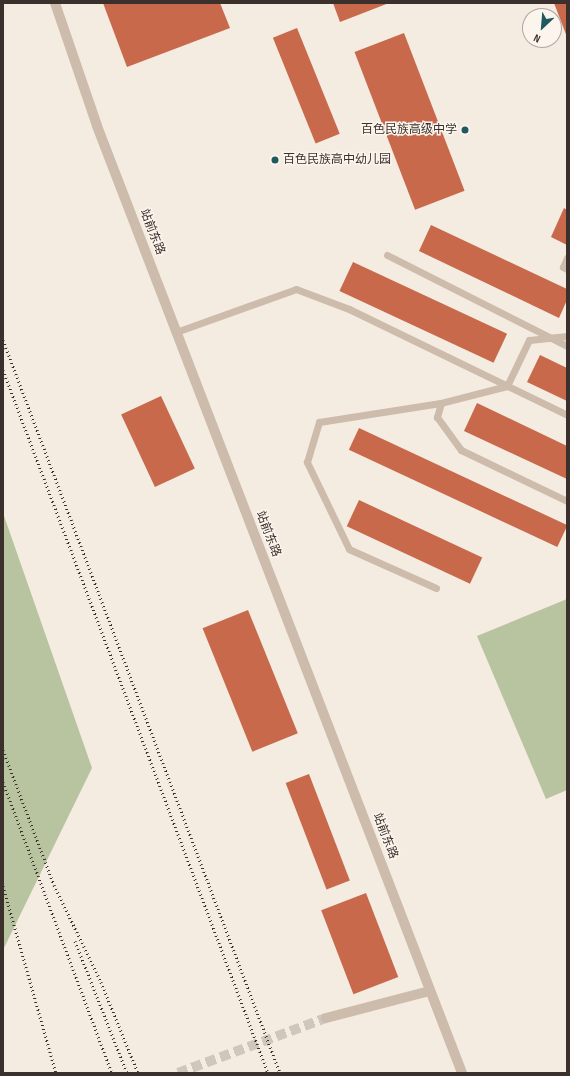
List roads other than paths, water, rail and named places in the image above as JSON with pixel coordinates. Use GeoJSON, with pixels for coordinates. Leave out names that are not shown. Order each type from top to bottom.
{"type":"FeatureCollection","features":[{"type":"Feature","properties":{"kind":"street","name":"站前东路"},"geometry":{"type":"LineString","coordinates":[[55,3],[97,126],[462,1073]]}},
{"type":"Feature","properties":{"kind":"street"},"geometry":{"type":"LineString","coordinates":[[326,1018],[430,991]]}},
{"type":"Feature","properties":{"kind":"lane"},"geometry":{"type":"LineString","coordinates":[[387,255],[567,346]]}},
{"type":"Feature","properties":{"kind":"lane"},"geometry":{"type":"LineString","coordinates":[[567,258],[563,267],[567,269]]}},
{"type":"Feature","properties":{"kind":"lane"},"geometry":{"type":"LineString","coordinates":[[176,332],[296,289],[348,309],[567,416]]}},
{"type":"Feature","properties":{"kind":"lane"},"geometry":{"type":"LineString","coordinates":[[436,588],[349,549],[307,462],[319,422],[441,403],[507,386],[529,340],[567,336]]}},
{"type":"Feature","properties":{"kind":"lane"},"geometry":{"type":"LineString","coordinates":[[441,403],[437,417],[461,450],[567,501]]}},
{"type":"Feature","properties":{"kind":"tunnel"},"geometry":{"type":"LineString","coordinates":[[178,1073],[326,1018]]}},
{"type":"Feature","properties":{"kind":"railway"},"geometry":{"type":"LineString","coordinates":[[3,340],[280,1073]]}},
{"type":"Feature","properties":{"kind":"railway"},"geometry":{"type":"LineString","coordinates":[[3,370],[268,1073]]}},
{"type":"Feature","properties":{"kind":"railway"},"geometry":{"type":"LineString","coordinates":[[3,750],[54,885],[101,982],[138,1073]]}},
{"type":"Feature","properties":{"kind":"railway"},"geometry":{"type":"LineString","coordinates":[[3,782],[112,1073]]}},
{"type":"Feature","properties":{"kind":"railway"},"geometry":{"type":"LineString","coordinates":[[3,886],[56,1073]]}},
{"type":"Feature","properties":{"kind":"railway"},"geometry":{"type":"LineString","coordinates":[[75,941],[127,1073]]}},
{"type":"Feature","properties":{"kind":"place","name":"百色民族高级中学"},"geometry":{"type":"Point","coordinates":[465,130]}},
{"type":"Feature","properties":{"kind":"place","name":"百色民族高中幼儿园"},"geometry":{"type":"Point","coordinates":[275,160]}}]}
